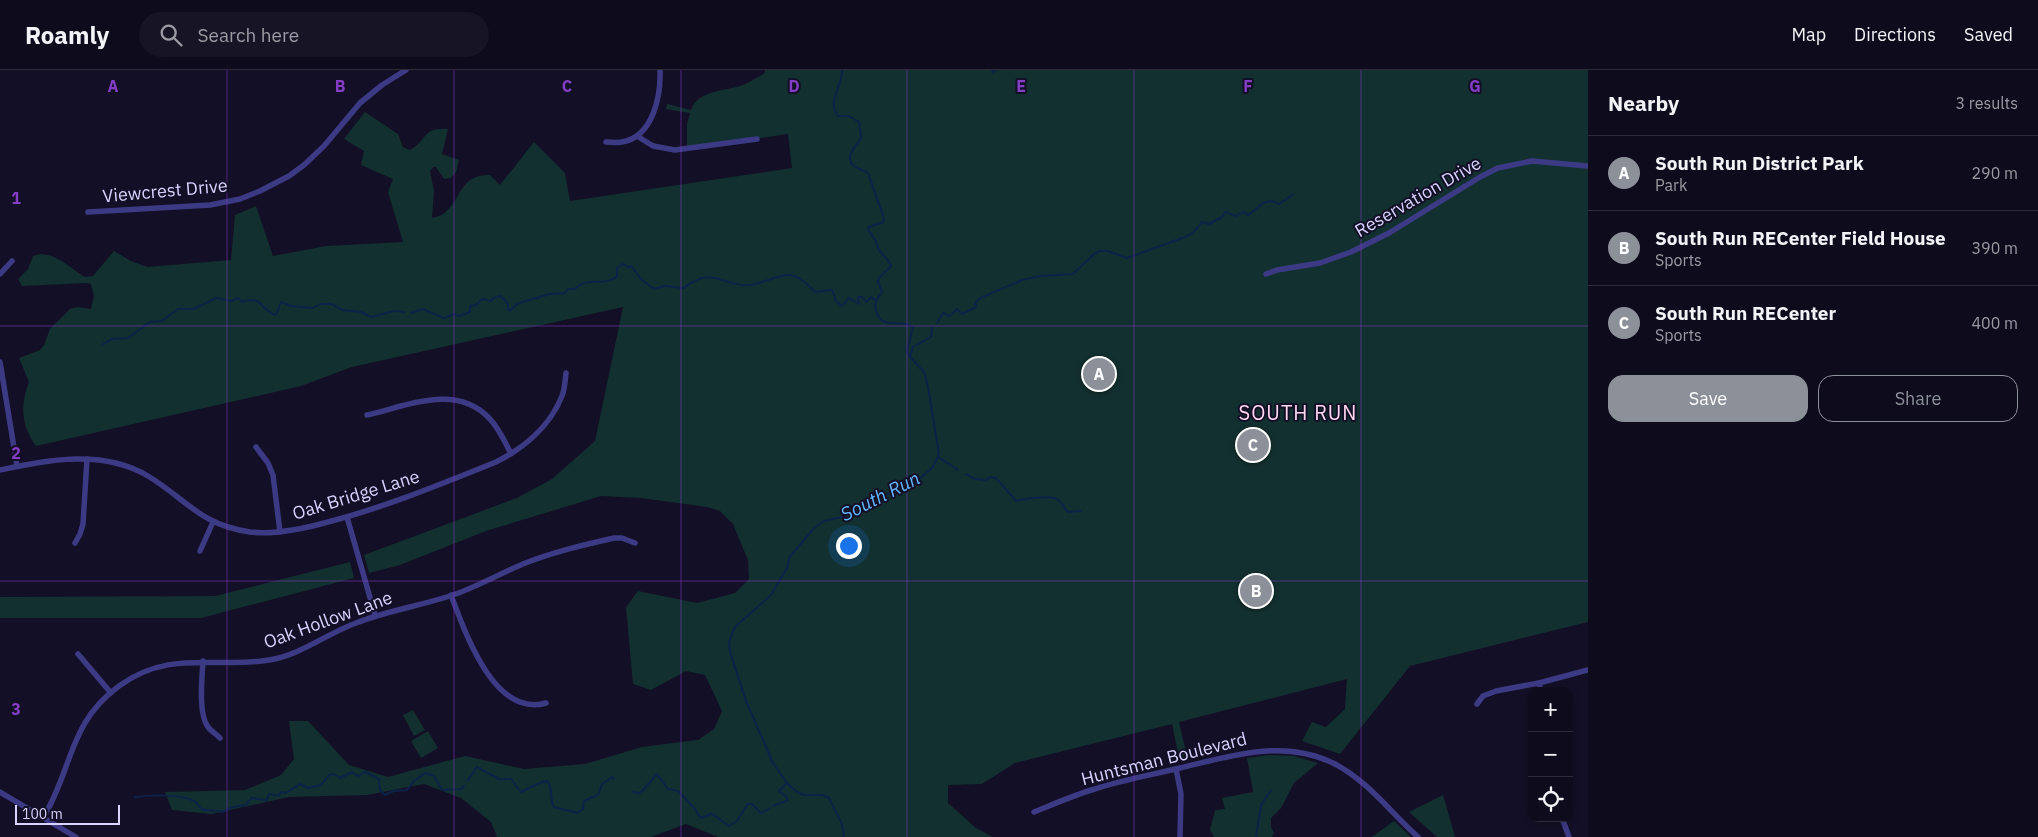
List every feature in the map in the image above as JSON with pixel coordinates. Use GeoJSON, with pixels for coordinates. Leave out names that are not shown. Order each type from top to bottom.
{"type":"FeatureCollection","features":[{"type":"Feature","properties":{"kind":"street","name":"Viewcrest Drive"},"geometry":{"type":"LineString","coordinates":[[88,212],[210,205],[240,199],[260,191],[289,176],[304,165],[324,146],[360,103],[382,85],[406,70]]}},
{"type":"Feature","properties":{"kind":"street"},"geometry":{"type":"LineString","coordinates":[[606,142],[622,143],[637,136],[647,124],[655,109],[660,92],[660,70]]}},
{"type":"Feature","properties":{"kind":"street"},"geometry":{"type":"LineString","coordinates":[[637,136],[653,146],[675,150],[757,139]]}},
{"type":"Feature","properties":{"kind":"street","name":"Reservation Drive"},"geometry":{"type":"LineString","coordinates":[[1266,274],[1277,270],[1320,263],[1351,252],[1389,233],[1480,177],[1504,166],[1532,161],[1588,166]]}},
{"type":"Feature","properties":{"kind":"street"},"geometry":{"type":"LineString","coordinates":[[0,274],[12,261]]}},
{"type":"Feature","properties":{"kind":"street"},"geometry":{"type":"LineString","coordinates":[[0,362],[17,466]]}},
{"type":"Feature","properties":{"kind":"street","name":"Oak Bridge Lane"},"geometry":{"type":"LineString","coordinates":[[0,470],[73,458],[112,461],[138,471],[156,482],[193,511],[213,522],[248,532],[299,530],[396,502],[496,462],[511,454],[535,436],[550,417],[562,396],[566,373]]}},
{"type":"Feature","properties":{"kind":"street"},"geometry":{"type":"LineString","coordinates":[[367,415],[433,399],[448,398],[464,401],[479,409],[488,417],[511,454]]}},
{"type":"Feature","properties":{"kind":"street"},"geometry":{"type":"LineString","coordinates":[[256,447],[268,463],[273,475],[280,532]]}},
{"type":"Feature","properties":{"kind":"street"},"geometry":{"type":"LineString","coordinates":[[76,542],[83,524],[87,459]]}},
{"type":"Feature","properties":{"kind":"street"},"geometry":{"type":"LineString","coordinates":[[347,517],[376,615]]}},
{"type":"Feature","properties":{"kind":"street"},"geometry":{"type":"LineString","coordinates":[[200,551],[213,522]]}},
{"type":"Feature","properties":{"kind":"street","name":"Oak Hollow Lane"},"geometry":{"type":"LineString","coordinates":[[43,818],[58,789],[71,750],[80,731],[94,709],[111,692],[131,678],[155,668],[181,662],[251,662],[282,657],[305,648],[344,627],[376,615],[452,595],[522,565],[572,547],[614,538],[635,543]]}},
{"type":"Feature","properties":{"kind":"street"},"geometry":{"type":"LineString","coordinates":[[452,595],[472,648],[494,682],[519,702],[532,706],[546,703]]}},
{"type":"Feature","properties":{"kind":"street"},"geometry":{"type":"LineString","coordinates":[[78,654],[111,692]]}},
{"type":"Feature","properties":{"kind":"street"},"geometry":{"type":"LineString","coordinates":[[202,661],[204,717],[207,726],[220,738]]}},
{"type":"Feature","properties":{"kind":"street"},"geometry":{"type":"LineString","coordinates":[[1477,704],[1483,696],[1496,691],[1588,670]]}},
{"type":"Feature","properties":{"kind":"street"},"geometry":{"type":"LineString","coordinates":[[1539,682],[1540,687]]}},
{"type":"Feature","properties":{"kind":"street","name":"Huntsman Boulevard"},"geometry":{"type":"LineString","coordinates":[[1034,812],[1094,789],[1247,752],[1278,750],[1320,758],[1360,780],[1418,837]]}},
{"type":"Feature","properties":{"kind":"street"},"geometry":{"type":"LineString","coordinates":[[1176,769],[1181,794],[1180,837]]}},
{"type":"Feature","properties":{"kind":"street"},"geometry":{"type":"LineString","coordinates":[[0,792],[76,837]]}},
{"type":"Feature","properties":{"kind":"street"},"geometry":{"type":"LineString","coordinates":[[1563,822],[1569,837]]}},
{"type":"Feature","properties":{"kind":"green space"},"geometry":{"type":"Polygon","coordinates":[[[765,70],[1588,70],[1588,622],[1410,666],[1340,754],[1302,741],[1312,722],[1326,727],[1345,709],[1347,679],[1179,722],[1187,757],[1179,758],[1172,724],[1015,763],[982,784],[948,785],[948,803],[976,828],[993,837],[718,837],[686,824],[651,837],[497,837],[491,822],[461,798],[424,784],[367,795],[289,797],[212,814],[172,810],[165,792],[245,790],[281,775],[294,759],[289,721],[308,721],[349,765],[388,777],[465,756],[524,769],[585,764],[642,747],[698,740],[714,729],[722,711],[705,675],[686,671],[651,690],[633,684],[626,607],[638,591],[697,603],[735,593],[749,579],[748,560],[733,524],[720,511],[707,507],[641,498],[601,496],[486,531],[400,565],[369,573],[364,555],[517,498],[552,479],[595,441],[623,307],[352,367],[301,386],[36,446],[27,431],[25,423],[23,407],[29,382],[19,358],[40,350],[50,329],[70,309],[77,307],[91,309],[94,296],[91,284],[86,283],[22,286],[18,279],[28,269],[33,256],[40,254],[53,257],[85,277],[93,276],[114,251],[131,261],[147,267],[231,260],[235,215],[256,206],[273,256],[326,246],[403,242],[388,192],[393,179],[361,165],[364,151],[344,139],[365,112],[398,134],[403,147],[410,150],[430,132],[448,129],[442,154],[459,160],[456,172],[451,178],[444,179],[436,167],[433,167],[430,171],[434,191],[432,218],[442,215],[472,179],[490,175],[500,185],[534,142],[565,173],[570,201],[792,168],[788,134],[679,150],[656,147],[645,141],[668,148],[687,147],[687,124],[690,113],[666,109],[667,104],[691,110],[699,98],[713,92],[746,84],[765,73],[765,70]]]}},
{"type":"Feature","properties":{"kind":"green space"},"geometry":{"type":"Polygon","coordinates":[[[350,562],[354,578],[201,618],[0,618],[0,597],[215,596],[350,562]]]}},
{"type":"Feature","properties":{"kind":"green space"},"geometry":{"type":"Polygon","coordinates":[[[413,710],[425,730],[414,736],[403,715],[413,710]]]}},
{"type":"Feature","properties":{"kind":"green space"},"geometry":{"type":"Polygon","coordinates":[[[428,731],[438,748],[421,758],[411,741],[428,731]]]}},
{"type":"Feature","properties":{"kind":"green space"},"geometry":{"type":"Polygon","coordinates":[[[1269,755],[1294,756],[1318,763],[1294,783],[1281,808],[1271,818],[1271,827],[1274,833],[1272,837],[1214,837],[1210,830],[1215,810],[1225,809],[1222,798],[1253,792],[1247,758],[1269,755]]]}},
{"type":"Feature","properties":{"kind":"green space"},"geometry":{"type":"Polygon","coordinates":[[[1443,795],[1455,837],[1437,837],[1409,812],[1443,795]]]}},
{"type":"Feature","properties":{"kind":"green space"},"geometry":{"type":"Polygon","coordinates":[[[1394,821],[1411,837],[1372,837],[1394,821]]]}},
{"type":"Feature","properties":{"kind":"waterway","name":"South Run"},"geometry":{"type":"LineString","coordinates":[[842,70],[842,76],[834,99],[835,110],[838,116],[849,116],[859,122],[861,138],[850,155],[850,159],[854,166],[868,173],[884,218],[883,222],[869,227],[868,230],[876,241],[878,249],[891,266],[879,278],[878,281],[882,292],[876,302],[876,311],[880,319],[885,322],[906,324],[913,327],[907,351],[924,372],[939,454],[933,467],[916,482],[891,493],[864,500],[853,511],[842,517],[824,521],[814,528],[789,558],[788,566],[771,595],[735,627],[729,642],[730,652],[746,701],[773,763],[787,783],[797,792],[804,795],[822,795],[829,798],[842,824],[844,837]]}},
{"type":"Feature","properties":{"kind":"waterway"},"geometry":{"type":"LineString","coordinates":[[992,70],[993,72],[996,70]]}},
{"type":"Feature","properties":{"kind":"waterway"},"geometry":{"type":"LineString","coordinates":[[937,323],[943,313],[950,316],[957,309],[962,314],[976,307],[975,303],[980,298],[1022,280],[1041,276],[1073,274],[1094,254],[1100,251],[1108,251],[1127,258],[1185,237],[1193,233],[1202,222],[1209,224],[1222,217],[1225,212],[1236,216],[1243,212],[1249,215],[1267,202],[1271,201],[1279,204],[1292,195]]}},
{"type":"Feature","properties":{"kind":"waterway"},"geometry":{"type":"LineString","coordinates":[[411,313],[422,309],[444,318],[454,314],[459,316],[470,312],[470,306],[476,305],[482,299],[491,301],[493,298],[501,296],[508,304],[510,311],[517,304],[550,294],[565,293],[568,289],[575,289],[584,283],[611,280],[617,277],[617,268],[623,264],[628,267],[631,266],[642,280],[654,289],[664,286],[684,288],[694,281],[711,277],[741,285],[751,285],[789,275],[800,279],[815,292],[832,290],[836,301],[842,306],[849,298],[859,304],[858,297],[862,297],[867,302],[871,297],[876,301]]}},
{"type":"Feature","properties":{"kind":"waterway"},"geometry":{"type":"LineString","coordinates":[[102,345],[112,339],[128,338],[150,322],[162,321],[178,309],[194,309],[216,298],[231,301],[238,298],[242,302],[254,300],[276,315],[281,302],[291,306],[313,308],[320,304],[332,304],[342,310],[361,312],[371,317],[395,311],[405,312]]}},
{"type":"Feature","properties":{"kind":"waterway"},"geometry":{"type":"LineString","coordinates":[[910,357],[913,347],[931,337],[932,327]]}},
{"type":"Feature","properties":{"kind":"waterway"},"geometry":{"type":"LineString","coordinates":[[938,457],[958,470]]}},
{"type":"Feature","properties":{"kind":"waterway"},"geometry":{"type":"LineString","coordinates":[[966,474],[974,479],[986,480],[990,477],[996,478],[1016,501],[1049,497],[1057,499],[1068,512],[1081,511]]}},
{"type":"Feature","properties":{"kind":"waterway"},"geometry":{"type":"LineString","coordinates":[[468,780],[477,767],[499,779],[511,779],[521,792],[547,781],[554,807],[577,813],[583,809],[584,801],[598,795],[602,784],[612,777],[614,779]]}},
{"type":"Feature","properties":{"kind":"waterway"},"geometry":{"type":"LineString","coordinates":[[135,797],[182,797],[194,801],[202,809],[222,812],[233,807],[246,805],[251,798],[267,800],[269,794],[279,796],[281,792],[286,793],[300,784],[308,788],[321,785],[329,775],[334,774],[340,778],[352,772],[358,776],[365,772],[379,779],[380,790],[385,795],[394,791],[407,790],[414,781],[425,773],[434,776],[442,790],[461,789],[464,786]]}},
{"type":"Feature","properties":{"kind":"waterway"},"geometry":{"type":"LineString","coordinates":[[633,792],[639,793],[642,791],[657,774],[668,789],[678,791],[702,818],[711,814],[729,826],[737,821],[748,804],[752,804],[761,813],[770,808]]}},
{"type":"Feature","properties":{"kind":"waterway"},"geometry":{"type":"LineString","coordinates":[[773,806],[788,800],[779,791],[787,783]]}},
{"type":"Feature","properties":{"kind":"waterway"},"geometry":{"type":"LineString","coordinates":[[1256,837],[1261,805],[1271,790]]}},
{"type":"Feature","properties":{"kind":"place","name":"South Run District Park"},"geometry":{"type":"Point","coordinates":[1099,374]}},
{"type":"Feature","properties":{"kind":"place","name":"South Run RECenter"},"geometry":{"type":"Point","coordinates":[1253,445]}},
{"type":"Feature","properties":{"kind":"place","name":"South Run RECenter Field House"},"geometry":{"type":"Point","coordinates":[1256,591]}},
{"type":"Feature","properties":{"kind":"district","name":"SOUTH RUN"},"geometry":{"type":"Point","coordinates":[1298,413]}}]}
